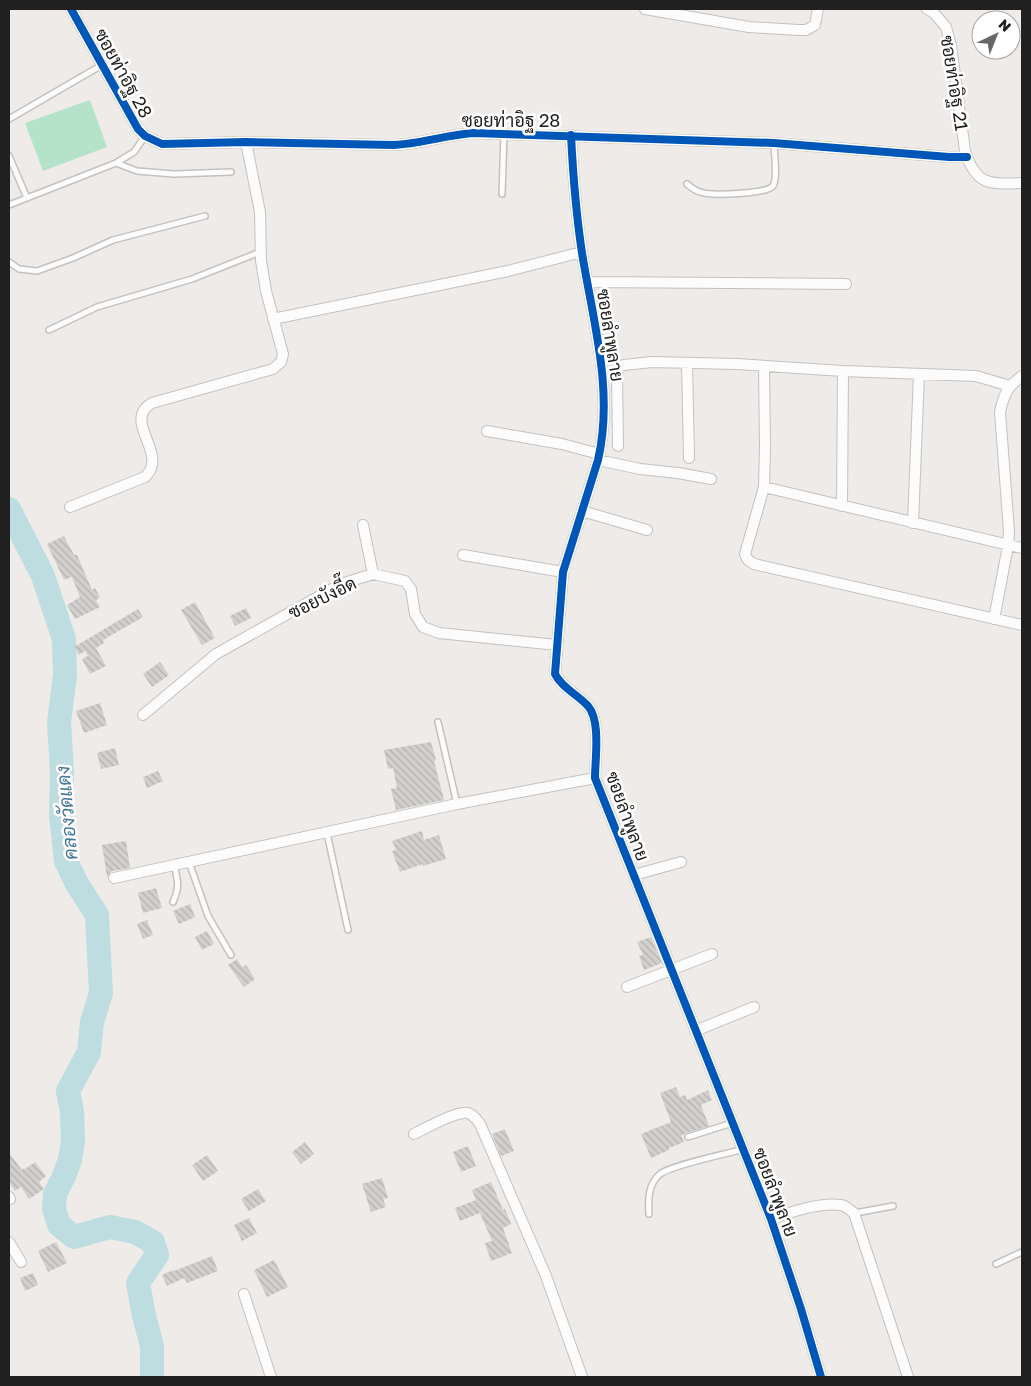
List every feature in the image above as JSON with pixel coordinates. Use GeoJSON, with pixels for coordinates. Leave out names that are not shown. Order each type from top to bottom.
{"type":"FeatureCollection","features":[{"type":"Feature","properties":{"kind":"street","name":"ซอยท่าอิฐ 28"},"geometry":{"type":"LineString","coordinates":[[71,9],[138,129],[144,136],[162,144],[246,142],[410,145],[456,134],[504,133],[774,143],[967,157]]}},
{"type":"Feature","properties":{"kind":"street"},"geometry":{"type":"LineString","coordinates":[[645,9],[749,28],[806,30],[815,25],[818,9]]}},
{"type":"Feature","properties":{"kind":"street","name":"ซอยท่าอิฐ 21"},"geometry":{"type":"LineString","coordinates":[[934,10],[946,27],[951,45],[967,157],[970,166],[980,178],[1000,184],[1022,183]]}},
{"type":"Feature","properties":{"kind":"street","name":"ซอยลำพูลาย"},"geometry":{"type":"LineString","coordinates":[[571,135],[574,201],[604,393],[598,457],[563,572],[555,674],[559,682],[588,706],[593,715],[595,726],[595,778],[771,1219],[801,1308],[821,1377]]}},
{"type":"Feature","properties":{"kind":"street"},"geometry":{"type":"LineString","coordinates":[[70,507],[145,477],[152,471],[154,462],[140,416],[144,407],[152,403],[273,369],[280,362],[284,354],[266,291],[260,252],[260,212],[246,142]]}},
{"type":"Feature","properties":{"kind":"street"},"geometry":{"type":"LineString","coordinates":[[273,319],[508,271],[582,252]]}},
{"type":"Feature","properties":{"kind":"street"},"geometry":{"type":"LineString","coordinates":[[587,282],[846,284]]}},
{"type":"Feature","properties":{"kind":"street"},"geometry":{"type":"LineString","coordinates":[[618,446],[617,373],[620,366],[652,362],[976,376],[1010,386]]}},
{"type":"Feature","properties":{"kind":"street"},"geometry":{"type":"LineString","coordinates":[[687,363],[689,458]]}},
{"type":"Feature","properties":{"kind":"street"},"geometry":{"type":"LineString","coordinates":[[764,366],[764,487],[745,554],[748,560],[754,564],[1022,625]]}},
{"type":"Feature","properties":{"kind":"street"},"geometry":{"type":"LineString","coordinates":[[842,506],[843,371]]}},
{"type":"Feature","properties":{"kind":"street"},"geometry":{"type":"LineString","coordinates":[[913,523],[919,374]]}},
{"type":"Feature","properties":{"kind":"street"},"geometry":{"type":"LineString","coordinates":[[994,619],[1008,546],[1009,531],[1000,412],[1004,394],[1022,376]]}},
{"type":"Feature","properties":{"kind":"street"},"geometry":{"type":"LineString","coordinates":[[487,431],[562,444],[640,469],[711,479]]}},
{"type":"Feature","properties":{"kind":"street"},"geometry":{"type":"LineString","coordinates":[[764,487],[1022,548]]}},
{"type":"Feature","properties":{"kind":"street"},"geometry":{"type":"LineString","coordinates":[[582,511],[647,530]]}},
{"type":"Feature","properties":{"kind":"street"},"geometry":{"type":"LineString","coordinates":[[363,526],[374,574]]}},
{"type":"Feature","properties":{"kind":"street"},"geometry":{"type":"LineString","coordinates":[[463,555],[563,572]]}},
{"type":"Feature","properties":{"kind":"street","name":"ซอยบังอี๊ด"},"geometry":{"type":"LineString","coordinates":[[143,715],[216,654],[341,584],[374,574],[405,581],[411,589],[415,614],[423,627],[439,633],[557,645]]}},
{"type":"Feature","properties":{"kind":"street"},"geometry":{"type":"LineString","coordinates":[[114,878],[457,804],[595,778]]}},
{"type":"Feature","properties":{"kind":"street"},"geometry":{"type":"LineString","coordinates":[[634,875],[681,862]]}},
{"type":"Feature","properties":{"kind":"street"},"geometry":{"type":"LineString","coordinates":[[627,987],[712,954]]}},
{"type":"Feature","properties":{"kind":"street"},"geometry":{"type":"LineString","coordinates":[[695,1031],[754,1007]]}},
{"type":"Feature","properties":{"kind":"street"},"geometry":{"type":"LineString","coordinates":[[414,1134],[458,1115],[468,1113],[475,1117],[480,1124],[546,1276],[582,1377]]}},
{"type":"Feature","properties":{"kind":"street"},"geometry":{"type":"LineString","coordinates":[[771,1219],[795,1211],[830,1205],[842,1205],[854,1214],[908,1377]]}},
{"type":"Feature","properties":{"kind":"street"},"geometry":{"type":"LineString","coordinates":[[9,1242],[21,1262]]}},
{"type":"Feature","properties":{"kind":"street"},"geometry":{"type":"LineString","coordinates":[[244,1294],[271,1377]]}},
{"type":"Feature","properties":{"kind":"lane"},"geometry":{"type":"LineString","coordinates":[[9,119],[102,65]]}},
{"type":"Feature","properties":{"kind":"lane"},"geometry":{"type":"LineString","coordinates":[[502,194],[504,133]]}},
{"type":"Feature","properties":{"kind":"lane"},"geometry":{"type":"LineString","coordinates":[[9,205],[116,163],[134,152],[144,136]]}},
{"type":"Feature","properties":{"kind":"lane"},"geometry":{"type":"LineString","coordinates":[[687,184],[700,192],[708,194],[761,192],[769,189],[774,184],[775,175],[774,143]]}},
{"type":"Feature","properties":{"kind":"lane"},"geometry":{"type":"LineString","coordinates":[[9,156],[27,198]]}},
{"type":"Feature","properties":{"kind":"lane"},"geometry":{"type":"LineString","coordinates":[[116,163],[137,171],[174,174],[232,172]]}},
{"type":"Feature","properties":{"kind":"lane"},"geometry":{"type":"LineString","coordinates":[[9,262],[19,269],[37,272],[113,240],[205,216]]}},
{"type":"Feature","properties":{"kind":"lane"},"geometry":{"type":"LineString","coordinates":[[49,330],[98,307],[192,279],[260,252]]}},
{"type":"Feature","properties":{"kind":"lane"},"geometry":{"type":"LineString","coordinates":[[438,722],[457,804]]}},
{"type":"Feature","properties":{"kind":"lane"},"geometry":{"type":"LineString","coordinates":[[327,832],[348,930]]}},
{"type":"Feature","properties":{"kind":"lane"},"geometry":{"type":"LineString","coordinates":[[189,862],[208,916],[232,955]]}},
{"type":"Feature","properties":{"kind":"lane"},"geometry":{"type":"LineString","coordinates":[[173,902],[179,884],[174,865]]}},
{"type":"Feature","properties":{"kind":"lane"},"geometry":{"type":"LineString","coordinates":[[688,1137],[733,1122]]}},
{"type":"Feature","properties":{"kind":"lane"},"geometry":{"type":"LineString","coordinates":[[649,1214],[648,1198],[651,1189],[661,1174],[673,1168],[744,1149]]}},
{"type":"Feature","properties":{"kind":"lane"},"geometry":{"type":"LineString","coordinates":[[854,1214],[892,1206]]}},
{"type":"Feature","properties":{"kind":"lane"},"geometry":{"type":"LineString","coordinates":[[996,1264],[1022,1252]]}},
{"type":"Feature","properties":{"kind":"green space"},"geometry":{"type":"Polygon","coordinates":[[[90,100],[107,147],[43,171],[25,123],[90,100]]]}},
{"type":"Feature","properties":{"kind":"building"},"geometry":{"type":"Polygon","coordinates":[[[64,536],[74,555],[77,555],[92,590],[95,588],[100,597],[96,600],[100,607],[75,619],[67,605],[80,597],[72,577],[64,580],[47,544],[64,536]]]}},
{"type":"Feature","properties":{"kind":"building"},"geometry":{"type":"Polygon","coordinates":[[[195,602],[215,638],[202,645],[181,610],[195,602]]]}},
{"type":"Feature","properties":{"kind":"building"},"geometry":{"type":"Polygon","coordinates":[[[246,608],[251,618],[235,626],[230,616],[246,608]]]}},
{"type":"Feature","properties":{"kind":"building"},"geometry":{"type":"Polygon","coordinates":[[[138,609],[143,617],[103,640],[104,643],[96,648],[106,666],[90,674],[82,659],[88,656],[85,651],[79,655],[74,647],[138,609]]]}},
{"type":"Feature","properties":{"kind":"building"},"geometry":{"type":"Polygon","coordinates":[[[160,662],[169,675],[152,687],[143,674],[160,662]]]}},
{"type":"Feature","properties":{"kind":"building"},"geometry":{"type":"Polygon","coordinates":[[[100,703],[107,725],[84,733],[76,711],[100,703]]]}},
{"type":"Feature","properties":{"kind":"building"},"geometry":{"type":"Polygon","coordinates":[[[431,742],[444,800],[396,810],[391,789],[397,788],[393,768],[388,769],[384,750],[431,742]]]}},
{"type":"Feature","properties":{"kind":"building"},"geometry":{"type":"Polygon","coordinates":[[[115,748],[119,765],[101,769],[97,753],[115,748]]]}},
{"type":"Feature","properties":{"kind":"building"},"geometry":{"type":"Polygon","coordinates":[[[158,771],[163,781],[147,788],[143,777],[158,771]]]}},
{"type":"Feature","properties":{"kind":"building"},"geometry":{"type":"Polygon","coordinates":[[[422,831],[424,840],[439,835],[446,859],[400,872],[392,851],[396,850],[392,841],[422,831]]]}},
{"type":"Feature","properties":{"kind":"building"},"geometry":{"type":"Polygon","coordinates":[[[126,841],[130,868],[112,871],[107,877],[102,845],[126,841]]]}},
{"type":"Feature","properties":{"kind":"building"},"geometry":{"type":"Polygon","coordinates":[[[156,888],[162,908],[143,913],[138,893],[156,888]]]}},
{"type":"Feature","properties":{"kind":"building"},"geometry":{"type":"Polygon","coordinates":[[[190,904],[195,917],[179,924],[173,911],[190,904]]]}},
{"type":"Feature","properties":{"kind":"building"},"geometry":{"type":"Polygon","coordinates":[[[147,920],[153,935],[143,939],[137,924],[147,920]]]}},
{"type":"Feature","properties":{"kind":"building"},"geometry":{"type":"Polygon","coordinates":[[[207,931],[214,944],[202,950],[195,937],[207,931]]]}},
{"type":"Feature","properties":{"kind":"building"},"geometry":{"type":"Polygon","coordinates":[[[651,937],[662,963],[644,970],[639,956],[643,955],[637,942],[651,937]]]}},
{"type":"Feature","properties":{"kind":"building"},"geometry":{"type":"Polygon","coordinates":[[[237,959],[242,967],[246,965],[255,979],[244,987],[228,965],[237,959]]]}},
{"type":"Feature","properties":{"kind":"building"},"geometry":{"type":"Polygon","coordinates":[[[676,1087],[680,1097],[685,1095],[687,1100],[708,1090],[712,1100],[701,1105],[709,1126],[686,1133],[681,1136],[684,1142],[651,1158],[641,1134],[671,1122],[660,1093],[676,1087]]]}},
{"type":"Feature","properties":{"kind":"building"},"geometry":{"type":"Polygon","coordinates":[[[505,1129],[514,1151],[501,1156],[492,1134],[505,1129]]]}},
{"type":"Feature","properties":{"kind":"building"},"geometry":{"type":"Polygon","coordinates":[[[305,1142],[314,1154],[301,1164],[292,1152],[305,1142]]]}},
{"type":"Feature","properties":{"kind":"building"},"geometry":{"type":"Polygon","coordinates":[[[468,1146],[476,1166],[461,1172],[453,1152],[468,1146]]]}},
{"type":"Feature","properties":{"kind":"building"},"geometry":{"type":"Polygon","coordinates":[[[9,1153],[22,1170],[35,1162],[46,1176],[39,1182],[44,1189],[29,1199],[21,1187],[15,1191],[9,1182],[9,1153]]]}},
{"type":"Feature","properties":{"kind":"building"},"geometry":{"type":"Polygon","coordinates":[[[207,1155],[218,1171],[203,1181],[192,1165],[207,1155]]]}},
{"type":"Feature","properties":{"kind":"building"},"geometry":{"type":"Polygon","coordinates":[[[382,1178],[388,1198],[383,1199],[386,1207],[371,1212],[362,1184],[382,1178]]]}},
{"type":"Feature","properties":{"kind":"building"},"geometry":{"type":"Polygon","coordinates":[[[491,1182],[511,1224],[503,1228],[512,1253],[491,1261],[485,1243],[492,1241],[480,1213],[460,1221],[455,1208],[476,1200],[472,1190],[491,1182]]]}},
{"type":"Feature","properties":{"kind":"building"},"geometry":{"type":"Polygon","coordinates":[[[258,1189],[266,1201],[249,1211],[241,1199],[258,1189]]]}},
{"type":"Feature","properties":{"kind":"building"},"geometry":{"type":"Polygon","coordinates":[[[249,1218],[257,1233],[242,1241],[234,1225],[249,1218]]]}},
{"type":"Feature","properties":{"kind":"building"},"geometry":{"type":"Polygon","coordinates":[[[56,1242],[67,1263],[48,1272],[38,1251],[56,1242]]]}},
{"type":"Feature","properties":{"kind":"building"},"geometry":{"type":"Polygon","coordinates":[[[212,1256],[218,1271],[187,1283],[184,1278],[167,1286],[162,1275],[212,1256]]]}},
{"type":"Feature","properties":{"kind":"building"},"geometry":{"type":"Polygon","coordinates":[[[274,1260],[288,1287],[267,1297],[254,1270],[274,1260]]]}},
{"type":"Feature","properties":{"kind":"building"},"geometry":{"type":"Polygon","coordinates":[[[33,1273],[38,1285],[25,1291],[20,1278],[33,1273]]]}},
{"type":"Feature","properties":{"kind":"waterway","name":"คลองวัดแดง"},"geometry":{"type":"LineString","coordinates":[[9,509],[43,576],[64,639],[65,675],[59,722],[62,772],[61,815],[66,861],[77,884],[97,915],[101,993],[92,1022],[89,1052],[68,1091],[72,1112],[73,1141],[70,1160],[55,1194],[54,1209],[59,1225],[74,1237],[110,1227],[135,1232],[153,1242],[157,1255],[138,1283],[152,1346],[152,1377]]}},
{"type":"Feature","properties":{"kind":"cycle path"},"geometry":{"type":"LineString","coordinates":[[71,9],[138,129],[145,136],[162,144],[246,142],[393,145],[473,133],[774,143],[967,157]]}},
{"type":"Feature","properties":{"kind":"cycle path"},"geometry":{"type":"LineString","coordinates":[[571,135],[578,223],[600,356],[604,408],[598,460],[563,572],[555,674],[566,687],[588,706],[592,713],[596,730],[595,778],[771,1219],[821,1377]]}}]}
